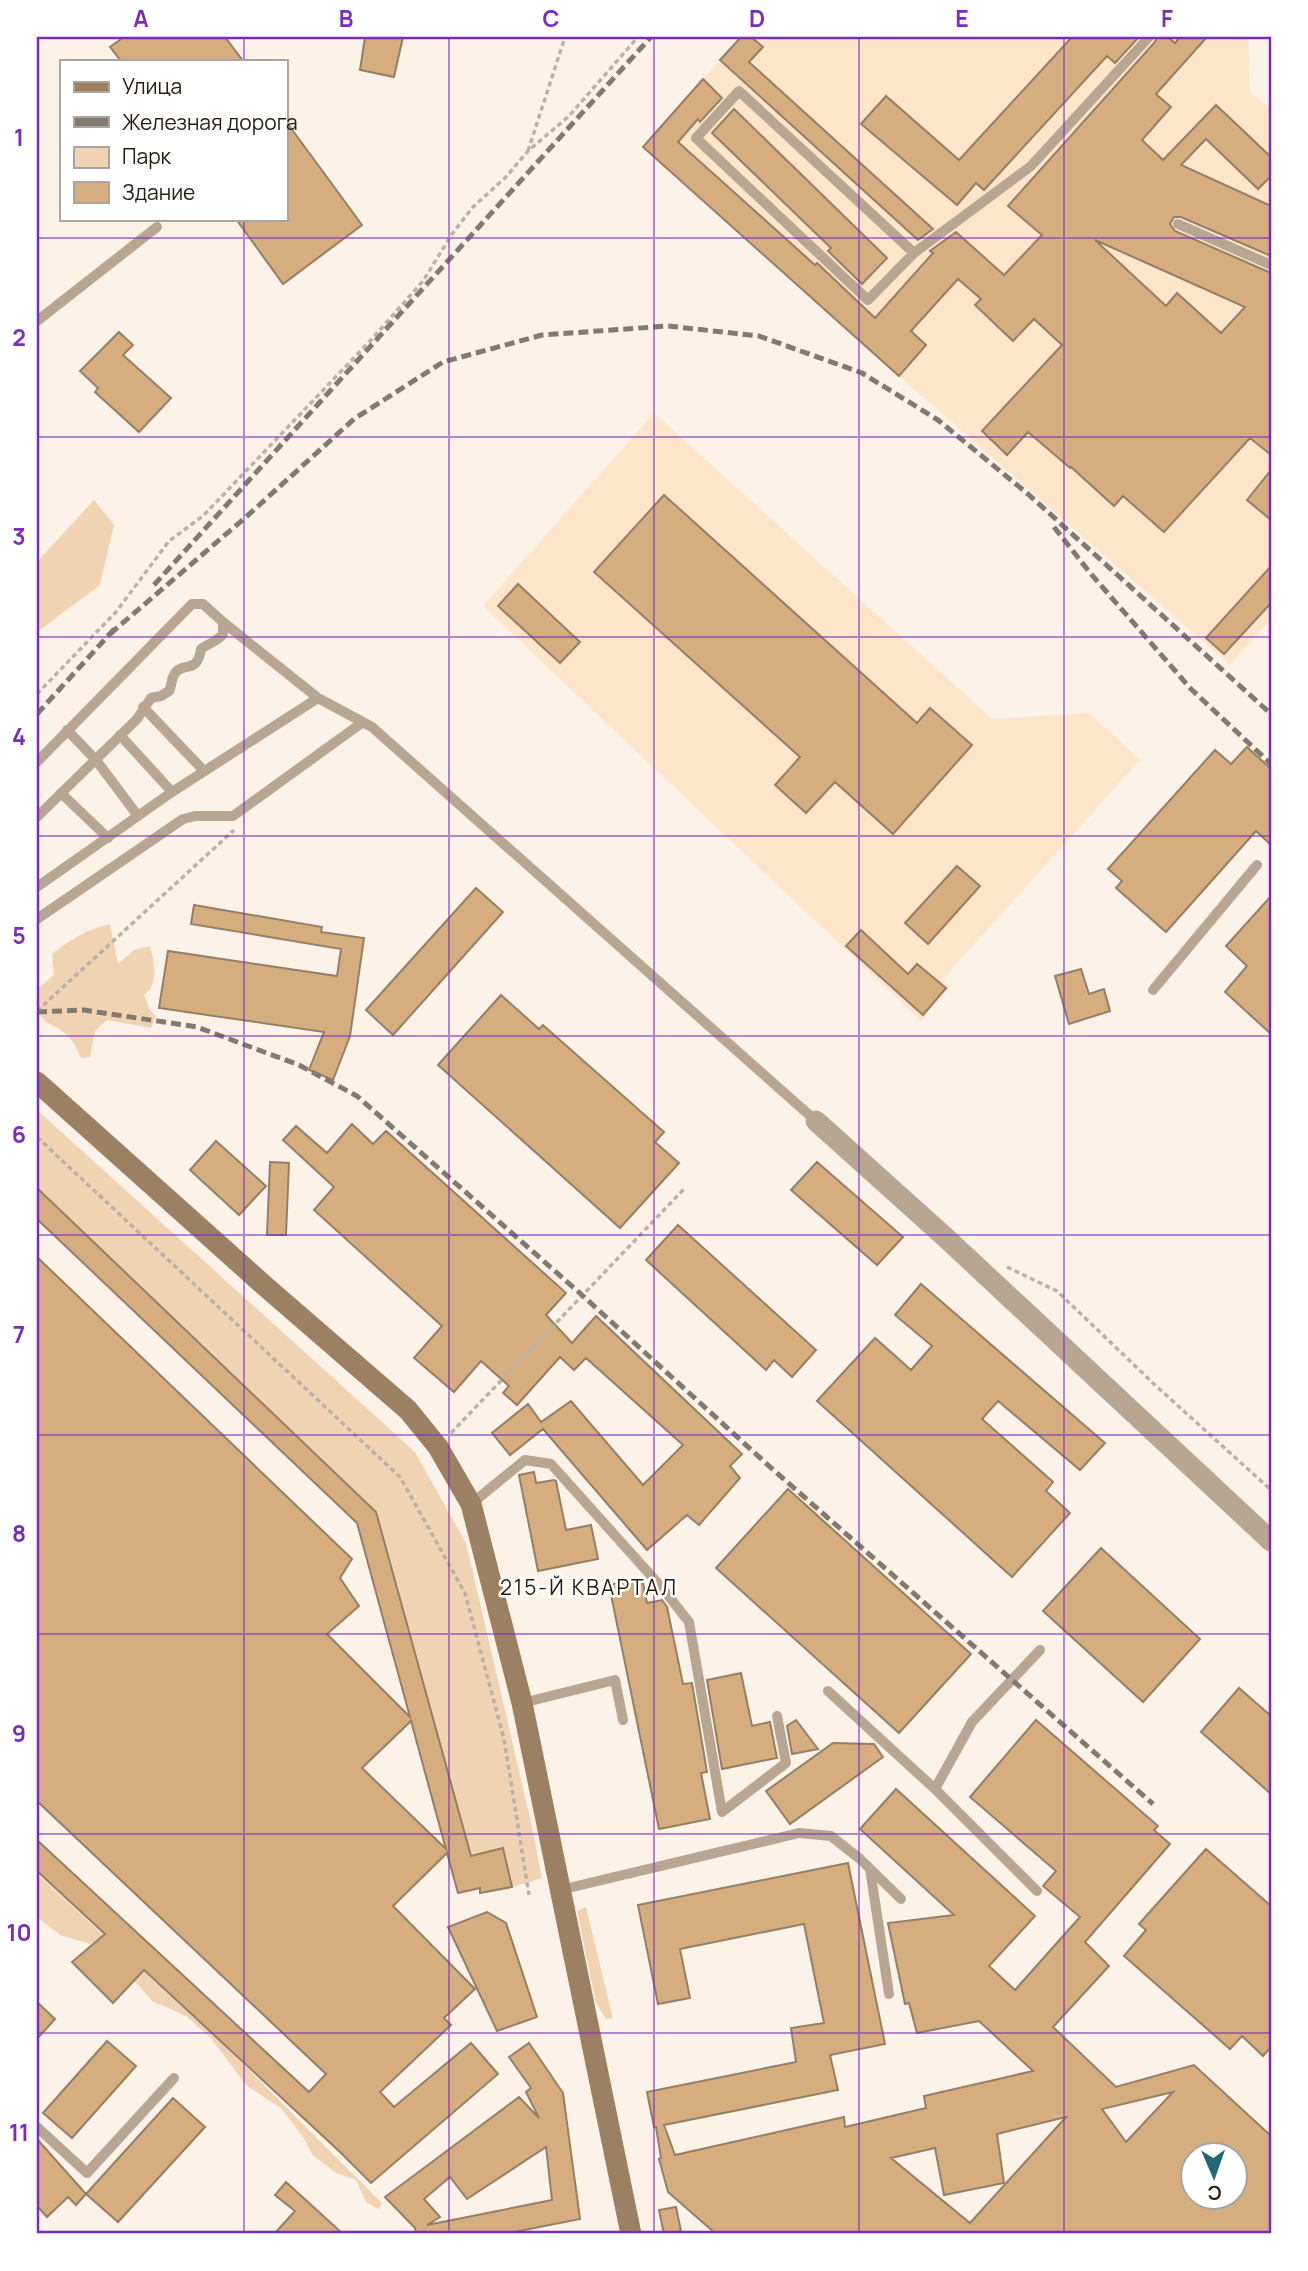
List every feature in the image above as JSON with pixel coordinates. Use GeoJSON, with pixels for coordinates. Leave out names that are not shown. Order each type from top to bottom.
{"type":"FeatureCollection","features":[{"type":"Feature","properties":{"kind":"street"},"geometry":{"type":"LineString","coordinates":[[37,1082],[408,1410],[438,1447],[471,1504],[522,1703],[631,2234]]}},
{"type":"Feature","properties":{"kind":"street"},"geometry":{"type":"LineString","coordinates":[[816,1121],[945,1237],[1271,1541]]}},
{"type":"Feature","properties":{"kind":"lane"},"geometry":{"type":"LineString","coordinates":[[915,253],[739,90],[696,138],[868,300],[915,253],[1031,166],[1149,37]]}},
{"type":"Feature","properties":{"kind":"lane"},"geometry":{"type":"LineString","coordinates":[[1178,224],[1271,265]]}},
{"type":"Feature","properties":{"kind":"lane"},"geometry":{"type":"LineString","coordinates":[[37,321],[157,227]]}},
{"type":"Feature","properties":{"kind":"lane"},"geometry":{"type":"LineString","coordinates":[[37,762],[192,604],[203,604],[318,698],[383,736],[816,1121]]}},
{"type":"Feature","properties":{"kind":"lane"},"geometry":{"type":"LineString","coordinates":[[37,817],[137,719],[150,698],[169,691],[173,675],[180,669],[192,666],[199,660],[201,649],[219,640],[223,634],[223,622]]}},
{"type":"Feature","properties":{"kind":"lane"},"geometry":{"type":"LineString","coordinates":[[37,887],[172,792],[318,698]]}},
{"type":"Feature","properties":{"kind":"lane"},"geometry":{"type":"LineString","coordinates":[[143,707],[204,771]]}},
{"type":"Feature","properties":{"kind":"lane"},"geometry":{"type":"LineString","coordinates":[[37,919],[183,819],[195,816],[233,816],[363,722]]}},
{"type":"Feature","properties":{"kind":"lane"},"geometry":{"type":"LineString","coordinates":[[67,730],[96,760],[138,816]]}},
{"type":"Feature","properties":{"kind":"lane"},"geometry":{"type":"LineString","coordinates":[[120,735],[172,792]]}},
{"type":"Feature","properties":{"kind":"lane"},"geometry":{"type":"LineString","coordinates":[[61,793],[108,838]]}},
{"type":"Feature","properties":{"kind":"lane"},"geometry":{"type":"LineString","coordinates":[[1153,990],[1257,865]]}},
{"type":"Feature","properties":{"kind":"lane"},"geometry":{"type":"LineString","coordinates":[[471,1504],[525,1460],[551,1464],[690,1622],[722,1812],[786,1763],[776,1716]]}},
{"type":"Feature","properties":{"kind":"lane"},"geometry":{"type":"LineString","coordinates":[[935,1789],[972,1722],[1040,1650]]}},
{"type":"Feature","properties":{"kind":"lane"},"geometry":{"type":"LineString","coordinates":[[522,1703],[615,1680],[623,1720]]}},
{"type":"Feature","properties":{"kind":"lane"},"geometry":{"type":"LineString","coordinates":[[828,1691],[935,1789],[1037,1891]]}},
{"type":"Feature","properties":{"kind":"lane"},"geometry":{"type":"LineString","coordinates":[[560,1891],[799,1833],[831,1836],[901,1899]]}},
{"type":"Feature","properties":{"kind":"lane"},"geometry":{"type":"LineString","coordinates":[[870,1869],[889,1994]]}},
{"type":"Feature","properties":{"kind":"lane"},"geometry":{"type":"LineString","coordinates":[[37,2127],[87,2173],[174,2078]]}},
{"type":"Feature","properties":{"kind":"path"},"geometry":{"type":"LineString","coordinates":[[528,152],[565,37]]}},
{"type":"Feature","properties":{"kind":"path"},"geometry":{"type":"LineString","coordinates":[[37,694],[116,612],[169,541],[203,516],[371,340],[423,281],[452,234],[473,207],[569,116],[638,37]]}},
{"type":"Feature","properties":{"kind":"path"},"geometry":{"type":"LineString","coordinates":[[37,1011],[241,823]]}},
{"type":"Feature","properties":{"kind":"path"},"geometry":{"type":"LineString","coordinates":[[37,1137],[400,1476],[465,1593],[504,1739],[529,1895]]}},
{"type":"Feature","properties":{"kind":"path"},"geometry":{"type":"LineString","coordinates":[[438,1447],[684,1189]]}},
{"type":"Feature","properties":{"kind":"path"},"geometry":{"type":"LineString","coordinates":[[1007,1267],[1057,1291],[1155,1385],[1271,1490]]}},
{"type":"Feature","properties":{"kind":"shaded area"},"geometry":{"type":"Polygon","coordinates":[[[741,37],[1248,37],[1250,92],[1271,109],[1271,619],[1230,665],[899,376],[643,147],[741,37]]]}},
{"type":"Feature","properties":{"kind":"shaded area"},"geometry":{"type":"Polygon","coordinates":[[[654,413],[992,719],[1089,713],[1140,760],[942,980],[950,987],[921,1021],[483,606],[654,413]]]}},
{"type":"Feature","properties":{"kind":"green space"},"geometry":{"type":"Polygon","coordinates":[[[94,500],[114,525],[100,585],[37,632],[37,562],[94,500]]]}},
{"type":"Feature","properties":{"kind":"green space"},"geometry":{"type":"Polygon","coordinates":[[[110,924],[118,964],[134,950],[150,946],[154,978],[144,995],[150,1010],[156,1016],[151,1028],[107,1020],[95,1031],[90,1057],[81,1058],[66,1034],[43,1019],[37,989],[54,975],[52,954],[79,936],[110,924]]]}},
{"type":"Feature","properties":{"kind":"green space"},"geometry":{"type":"Polygon","coordinates":[[[37,1110],[415,1452],[466,1543],[542,1878],[512,1887],[503,1848],[471,1856],[376,1512],[37,1188],[37,1110]]]}},
{"type":"Feature","properties":{"kind":"green space"},"geometry":{"type":"Polygon","coordinates":[[[37,1874],[231,2052],[382,2203],[379,2209],[366,2202],[356,2180],[336,2173],[313,2155],[281,2108],[247,2086],[210,2037],[186,2016],[152,2001],[130,1975],[97,1946],[60,1935],[37,1917],[37,1874]]]}},
{"type":"Feature","properties":{"kind":"green space"},"geometry":{"type":"Polygon","coordinates":[[[586,1907],[613,2018],[606,2019],[596,2003],[577,1911],[586,1907]]]}},
{"type":"Feature","properties":{"kind":"building"},"geometry":{"type":"Polygon","coordinates":[[[124,37],[225,37],[242,60],[120,60],[110,47],[124,37]]]}},
{"type":"Feature","properties":{"kind":"building"},"geometry":{"type":"Polygon","coordinates":[[[365,37],[403,37],[394,77],[360,70],[365,37]]]}},
{"type":"Feature","properties":{"kind":"building"},"geometry":{"type":"Polygon","coordinates":[[[741,37],[751,37],[763,47],[749,62],[933,229],[918,240],[720,60],[741,37]]]}},
{"type":"Feature","properties":{"kind":"building"},"geometry":{"type":"Polygon","coordinates":[[[1072,37],[1139,37],[1115,63],[1107,56],[984,190],[976,183],[957,205],[861,124],[886,96],[959,160],[1072,37]]]}},
{"type":"Feature","properties":{"kind":"building"},"geometry":{"type":"Polygon","coordinates":[[[1157,37],[1168,37],[1175,43],[1180,37],[1207,37],[1156,94],[1171,107],[1142,140],[1163,160],[1216,105],[1271,157],[1271,176],[1258,189],[1206,139],[1181,165],[1271,206],[1271,256],[1181,217],[1174,217],[1170,224],[1175,231],[1271,273],[1271,455],[1250,438],[1164,532],[1123,496],[1114,506],[1028,432],[1007,455],[982,431],[1062,345],[1034,319],[1013,341],[975,305],[981,299],[958,279],[911,331],[926,345],[899,376],[643,147],[703,79],[722,98],[700,122],[698,119],[678,142],[815,265],[817,263],[875,318],[933,253],[930,251],[956,232],[1004,275],[1042,235],[1008,206],[1157,37]],[[1095,240],[1166,306],[1177,293],[1221,333],[1245,307],[1095,240]]]}},
{"type":"Feature","properties":{"kind":"building"},"geometry":{"type":"Polygon","coordinates":[[[734,109],[887,258],[862,284],[828,251],[831,248],[712,133],[734,109]]]}},
{"type":"Feature","properties":{"kind":"building"},"geometry":{"type":"Polygon","coordinates":[[[287,123],[362,225],[283,284],[237,220],[287,220],[287,123]]]}},
{"type":"Feature","properties":{"kind":"building"},"geometry":{"type":"Polygon","coordinates":[[[119,332],[133,345],[123,355],[171,398],[139,432],[95,392],[98,388],[80,371],[119,332]]]}},
{"type":"Feature","properties":{"kind":"building"},"geometry":{"type":"Polygon","coordinates":[[[1271,470],[1271,520],[1247,500],[1271,470]]]}},
{"type":"Feature","properties":{"kind":"building"},"geometry":{"type":"Polygon","coordinates":[[[664,495],[917,723],[930,708],[972,745],[893,834],[835,782],[806,813],[775,785],[800,757],[594,572],[664,495]]]}},
{"type":"Feature","properties":{"kind":"building"},"geometry":{"type":"Polygon","coordinates":[[[1271,566],[1271,603],[1224,654],[1206,638],[1271,566]]]}},
{"type":"Feature","properties":{"kind":"building"},"geometry":{"type":"Polygon","coordinates":[[[518,584],[580,642],[560,663],[498,606],[518,584]]]}},
{"type":"Feature","properties":{"kind":"building"},"geometry":{"type":"Polygon","coordinates":[[[1247,747],[1271,769],[1271,845],[1256,831],[1166,932],[1116,888],[1122,881],[1108,869],[1215,750],[1231,764],[1247,747]]]}},
{"type":"Feature","properties":{"kind":"building"},"geometry":{"type":"Polygon","coordinates":[[[957,866],[980,886],[928,944],[905,923],[957,866]]]}},
{"type":"Feature","properties":{"kind":"building"},"geometry":{"type":"Polygon","coordinates":[[[476,888],[503,912],[393,1035],[366,1010],[476,888]]]}},
{"type":"Feature","properties":{"kind":"building"},"geometry":{"type":"Polygon","coordinates":[[[1271,896],[1271,1034],[1225,992],[1247,966],[1226,946],[1271,896]]]}},
{"type":"Feature","properties":{"kind":"building"},"geometry":{"type":"Polygon","coordinates":[[[194,905],[322,927],[321,932],[364,938],[350,1036],[333,1080],[309,1070],[324,1032],[159,1008],[168,951],[337,976],[341,949],[191,924],[194,905]]]}},
{"type":"Feature","properties":{"kind":"building"},"geometry":{"type":"Polygon","coordinates":[[[861,930],[908,974],[917,964],[946,988],[923,1015],[846,946],[861,930]]]}},
{"type":"Feature","properties":{"kind":"building"},"geometry":{"type":"Polygon","coordinates":[[[1081,969],[1089,994],[1104,989],[1110,1011],[1069,1024],[1055,976],[1081,969]]]}},
{"type":"Feature","properties":{"kind":"building"},"geometry":{"type":"Polygon","coordinates":[[[501,995],[539,1029],[543,1025],[664,1132],[655,1142],[679,1163],[620,1228],[438,1065],[501,995]]]}},
{"type":"Feature","properties":{"kind":"building"},"geometry":{"type":"Polygon","coordinates":[[[352,1124],[373,1144],[386,1131],[566,1293],[546,1315],[572,1343],[596,1316],[742,1454],[730,1466],[740,1478],[699,1525],[687,1515],[647,1550],[543,1429],[510,1455],[492,1433],[528,1404],[541,1422],[571,1401],[643,1485],[683,1445],[586,1358],[574,1370],[560,1357],[517,1405],[503,1393],[509,1386],[481,1361],[454,1392],[414,1358],[442,1326],[314,1210],[334,1187],[283,1140],[296,1126],[327,1153],[352,1124]]]}},
{"type":"Feature","properties":{"kind":"building"},"geometry":{"type":"Polygon","coordinates":[[[216,1141],[266,1186],[239,1215],[190,1170],[216,1141]]]}},
{"type":"Feature","properties":{"kind":"building"},"geometry":{"type":"Polygon","coordinates":[[[270,1162],[289,1163],[286,1235],[267,1235],[270,1162]]]}},
{"type":"Feature","properties":{"kind":"building"},"geometry":{"type":"Polygon","coordinates":[[[817,1162],[903,1237],[877,1265],[791,1190],[817,1162]]]}},
{"type":"Feature","properties":{"kind":"building"},"geometry":{"type":"Polygon","coordinates":[[[37,1188],[376,1512],[471,1856],[503,1848],[512,1887],[480,1893],[480,1888],[458,1893],[447,1853],[393,1906],[475,1989],[444,2018],[451,2025],[380,2092],[394,2107],[471,2043],[498,2074],[371,2183],[144,1970],[113,2003],[72,1962],[105,1934],[37,1871],[37,1840],[309,2092],[326,2074],[37,1801],[37,1257],[352,1559],[340,1578],[359,1606],[327,1634],[410,1717],[357,1523],[37,1219],[37,1188]],[[411,1721],[362,1768],[446,1849],[411,1721]]]}},
{"type":"Feature","properties":{"kind":"building"},"geometry":{"type":"Polygon","coordinates":[[[678,1225],[816,1350],[792,1377],[774,1360],[766,1370],[646,1260],[678,1225]]]}},
{"type":"Feature","properties":{"kind":"building"},"geometry":{"type":"Polygon","coordinates":[[[921,1284],[1105,1443],[1080,1470],[998,1401],[982,1419],[1053,1482],[1046,1491],[1070,1513],[1012,1577],[817,1401],[875,1338],[911,1370],[932,1346],[895,1315],[921,1284]]]}},
{"type":"Feature","properties":{"kind":"building"},"geometry":{"type":"Polygon","coordinates":[[[534,1472],[536,1483],[556,1481],[566,1530],[591,1525],[598,1559],[538,1571],[519,1475],[534,1472]]]}},
{"type":"Feature","properties":{"kind":"building"},"geometry":{"type":"Polygon","coordinates":[[[788,1489],[971,1654],[899,1733],[716,1568],[788,1489]]]}},
{"type":"Feature","properties":{"kind":"building"},"geometry":{"type":"Polygon","coordinates":[[[1101,1548],[1200,1639],[1143,1702],[1043,1611],[1101,1548]]]}},
{"type":"Feature","properties":{"kind":"building"},"geometry":{"type":"Polygon","coordinates":[[[642,1578],[647,1603],[662,1600],[667,1607],[683,1684],[692,1683],[707,1772],[701,1773],[710,1819],[659,1829],[609,1585],[642,1578]]]}},
{"type":"Feature","properties":{"kind":"building"},"geometry":{"type":"Polygon","coordinates":[[[741,1673],[752,1726],[770,1722],[777,1758],[722,1769],[707,1680],[741,1673]]]}},
{"type":"Feature","properties":{"kind":"building"},"geometry":{"type":"Polygon","coordinates":[[[1239,1688],[1271,1716],[1271,1794],[1201,1732],[1239,1688]]]}},
{"type":"Feature","properties":{"kind":"building"},"geometry":{"type":"Polygon","coordinates":[[[796,1720],[818,1749],[792,1754],[787,1726],[796,1720]]]}},
{"type":"Feature","properties":{"kind":"building"},"geometry":{"type":"Polygon","coordinates":[[[1036,1720],[1158,1826],[1154,1830],[1170,1844],[1085,1942],[1109,1966],[1053,2027],[1116,2087],[1194,2065],[1271,2136],[1271,2234],[716,2234],[668,2192],[647,2092],[796,2062],[791,2028],[824,2023],[804,1924],[680,1949],[690,1998],[658,2004],[638,1905],[848,1863],[885,2044],[830,2055],[838,2090],[664,2125],[675,2155],[844,2117],[845,2127],[926,2108],[924,2096],[1033,2071],[979,2021],[917,2033],[909,2003],[905,2004],[888,1923],[954,1915],[860,1829],[896,1789],[1035,1916],[989,1966],[1015,1990],[1080,1917],[1043,1886],[1056,1871],[970,1797],[1036,1720]],[[1173,2092],[1102,2109],[1126,2142],[1173,2092]],[[1066,2117],[997,2134],[1004,2183],[944,2195],[935,2148],[891,2158],[970,2223],[1066,2117]]]}},
{"type":"Feature","properties":{"kind":"building"},"geometry":{"type":"Polygon","coordinates":[[[833,1743],[874,1744],[883,1757],[790,1824],[766,1791],[833,1743]]]}},
{"type":"Feature","properties":{"kind":"building"},"geometry":{"type":"Polygon","coordinates":[[[1206,1849],[1271,1906],[1271,2047],[1263,2056],[1242,2036],[1230,2049],[1124,1956],[1146,1930],[1139,1924],[1206,1849]]]}},
{"type":"Feature","properties":{"kind":"building"},"geometry":{"type":"Polygon","coordinates":[[[487,1912],[506,1923],[537,2017],[497,2031],[448,1927],[487,1912]]]}},
{"type":"Feature","properties":{"kind":"building"},"geometry":{"type":"Polygon","coordinates":[[[37,2002],[55,2019],[37,2039],[37,2002]]]}},
{"type":"Feature","properties":{"kind":"building"},"geometry":{"type":"Polygon","coordinates":[[[107,2041],[136,2066],[72,2138],[43,2113],[107,2041]]]}},
{"type":"Feature","properties":{"kind":"building"},"geometry":{"type":"Polygon","coordinates":[[[529,2043],[563,2093],[580,2219],[504,2234],[416,2234],[415,2228],[385,2197],[519,2097],[539,2118],[526,2092],[531,2088],[509,2057],[529,2043]],[[546,2147],[467,2199],[450,2177],[424,2199],[440,2217],[427,2225],[552,2200],[546,2147]]]}},
{"type":"Feature","properties":{"kind":"building"},"geometry":{"type":"Polygon","coordinates":[[[173,2098],[205,2127],[118,2222],[86,2194],[173,2098]]]}},
{"type":"Feature","properties":{"kind":"building"},"geometry":{"type":"Polygon","coordinates":[[[37,2139],[86,2194],[76,2205],[68,2197],[47,2217],[37,2206],[37,2139]]]}},
{"type":"Feature","properties":{"kind":"building"},"geometry":{"type":"Polygon","coordinates":[[[286,2182],[343,2234],[274,2234],[295,2211],[275,2195],[286,2182]]]}},
{"type":"Feature","properties":{"kind":"building"},"geometry":{"type":"Polygon","coordinates":[[[676,2207],[681,2231],[664,2234],[659,2210],[676,2207]]]}},
{"type":"Feature","properties":{"kind":"railway"},"geometry":{"type":"LineString","coordinates":[[154,585],[651,37]]}},
{"type":"Feature","properties":{"kind":"railway"},"geometry":{"type":"LineString","coordinates":[[110,634],[246,517],[354,419],[443,362],[542,335],[668,326],[759,336],[862,373],[938,420],[1028,494],[1271,714]]}},
{"type":"Feature","properties":{"kind":"railway"},"geometry":{"type":"LineString","coordinates":[[1054,527],[1191,689],[1271,764]]}},
{"type":"Feature","properties":{"kind":"railway"},"geometry":{"type":"LineString","coordinates":[[37,714],[117,626]]}},
{"type":"Feature","properties":{"kind":"railway"},"geometry":{"type":"LineString","coordinates":[[37,1012],[84,1010],[197,1027],[299,1065],[357,1096],[582,1295],[769,1466],[1153,1804]]}},
{"type":"Feature","properties":{"kind":"district","name":"215-Й КВАРТАЛ"},"geometry":{"type":"Point","coordinates":[589,1587]}}]}
